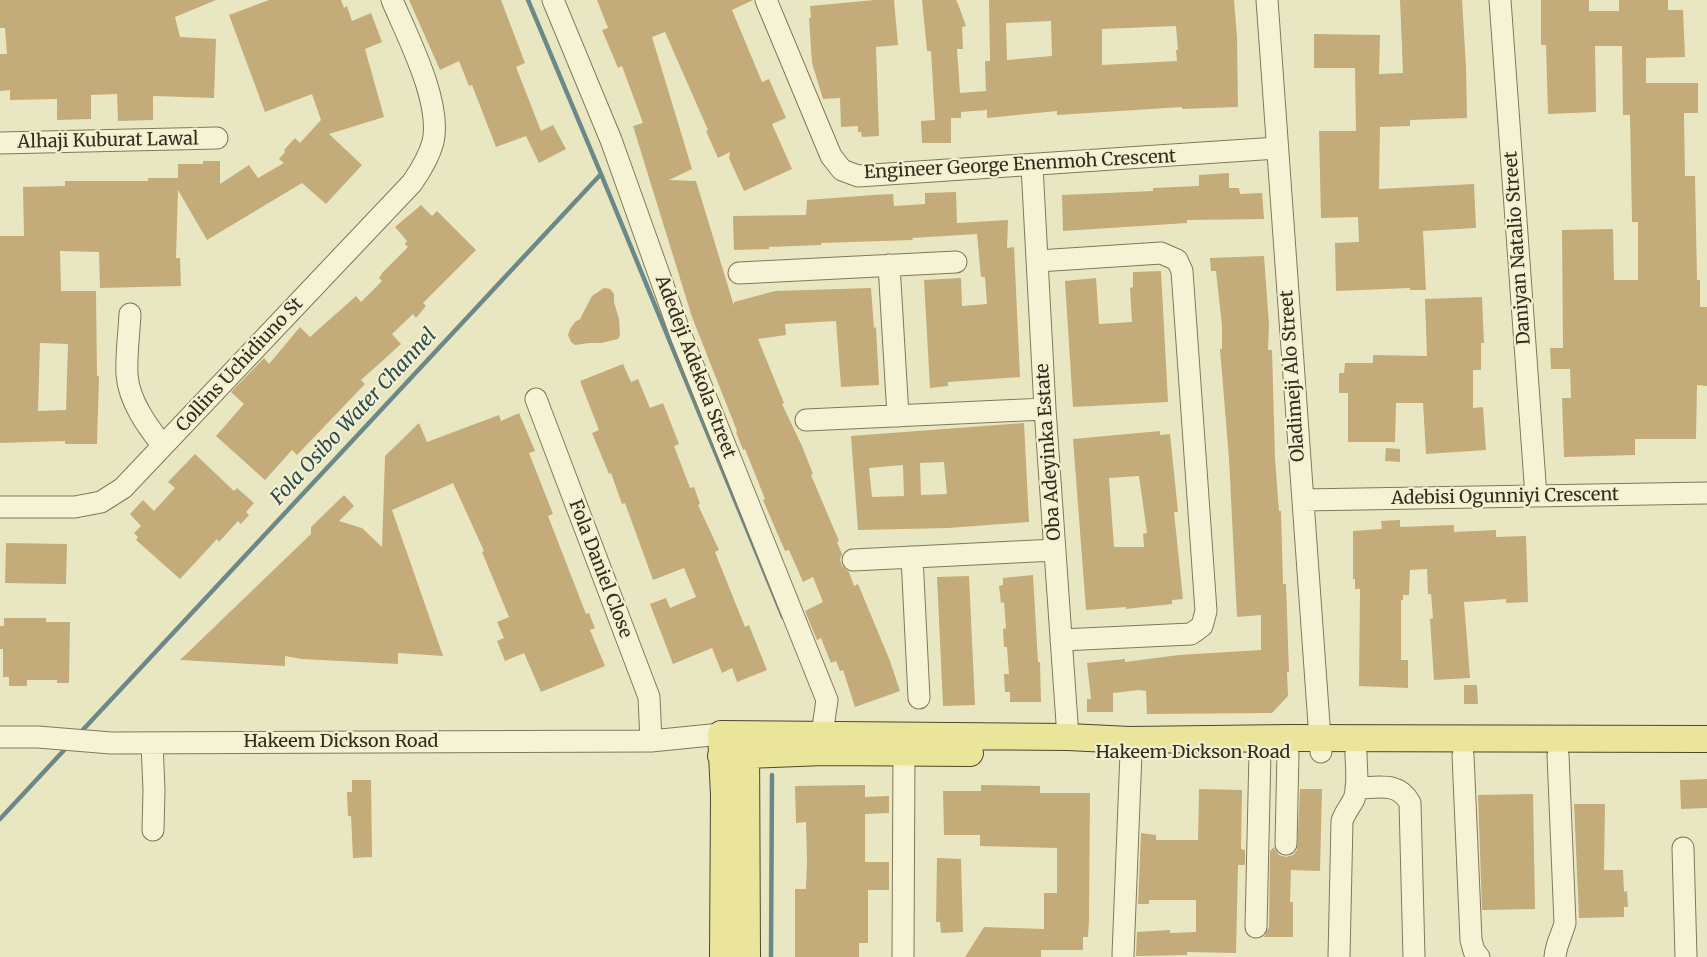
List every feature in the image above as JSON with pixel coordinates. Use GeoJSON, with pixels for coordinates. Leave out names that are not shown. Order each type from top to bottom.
{"type":"FeatureCollection","features":[{"type":"Feature","properties":{"kind":"main road","name":"Hakeem Dickson Road"},"geometry":{"type":"LineString","coordinates":[[733,745],[822,734],[1068,737],[1321,746],[1707,739]]}},
{"type":"Feature","properties":{"kind":"main road","name":"Hakeem Dickson Road"},"geometry":{"type":"LineString","coordinates":[[733,745],[824,752],[904,753],[1288,753],[1321,746],[1356,753],[1707,755]]}},
{"type":"Feature","properties":{"kind":"main road"},"geometry":{"type":"LineString","coordinates":[[723,957],[723,795],[733,745]]}},
{"type":"Feature","properties":{"kind":"main road"},"geometry":{"type":"LineString","coordinates":[[733,745],[747,957]]}},
{"type":"Feature","properties":{"kind":"street","name":"Collins Uchidiuno St"},"geometry":{"type":"LineString","coordinates":[[0,507],[75,507],[101,502],[123,488],[412,183],[425,163],[433,142],[435,123],[433,102],[392,0]]}},
{"type":"Feature","properties":{"kind":"street","name":"Adedeji Adekola Street"},"geometry":{"type":"LineString","coordinates":[[553,0],[611,141],[680,333],[827,700],[822,734]]}},
{"type":"Feature","properties":{"kind":"street","name":"Engineer George Enenmoh Crescent"},"geometry":{"type":"LineString","coordinates":[[766,0],[831,156],[842,170],[858,176],[1277,148]]}},
{"type":"Feature","properties":{"kind":"street","name":"Oladimeji Alo Street"},"geometry":{"type":"LineString","coordinates":[[1267,0],[1321,746]]}},
{"type":"Feature","properties":{"kind":"street","name":"Daniyan Natalio Street"},"geometry":{"type":"LineString","coordinates":[[1500,0],[1536,496]]}},
{"type":"Feature","properties":{"kind":"street","name":"Alhaji Kuburat Lawal"},"geometry":{"type":"LineString","coordinates":[[0,143],[217,138]]}},
{"type":"Feature","properties":{"kind":"street","name":"Oba Adeyinka Estate"},"geometry":{"type":"LineString","coordinates":[[1032,166],[1045,409],[1068,737]]}},
{"type":"Feature","properties":{"kind":"street"},"geometry":{"type":"LineString","coordinates":[[1038,261],[1161,253],[1177,260],[1182,271],[1206,611],[1202,627],[1191,634],[1061,640]]}},
{"type":"Feature","properties":{"kind":"street"},"geometry":{"type":"LineString","coordinates":[[739,273],[956,262]]}},
{"type":"Feature","properties":{"kind":"street"},"geometry":{"type":"LineString","coordinates":[[889,265],[898,416]]}},
{"type":"Feature","properties":{"kind":"street"},"geometry":{"type":"LineString","coordinates":[[130,314],[128,375],[130,390],[143,419],[163,446]]}},
{"type":"Feature","properties":{"kind":"street","name":"Fola Daniel Close"},"geometry":{"type":"LineString","coordinates":[[536,399],[649,697],[651,741]]}},
{"type":"Feature","properties":{"kind":"street"},"geometry":{"type":"LineString","coordinates":[[806,420],[1045,409]]}},
{"type":"Feature","properties":{"kind":"street","name":"Adebisi Ogunniyi Crescent"},"geometry":{"type":"LineString","coordinates":[[1303,500],[1707,493]]}},
{"type":"Feature","properties":{"kind":"street"},"geometry":{"type":"LineString","coordinates":[[853,560],[1055,550]]}},
{"type":"Feature","properties":{"kind":"street"},"geometry":{"type":"LineString","coordinates":[[912,557],[919,698]]}},
{"type":"Feature","properties":{"kind":"street","name":"Hakeem Dickson Road"},"geometry":{"type":"LineString","coordinates":[[0,737],[38,737],[111,743],[683,739],[733,745]]}},
{"type":"Feature","properties":{"kind":"street"},"geometry":{"type":"LineString","coordinates":[[152,743],[153,830]]}},
{"type":"Feature","properties":{"kind":"street"},"geometry":{"type":"LineString","coordinates":[[1256,927],[1260,752]]}},
{"type":"Feature","properties":{"kind":"street"},"geometry":{"type":"LineString","coordinates":[[903,957],[904,753]]}},
{"type":"Feature","properties":{"kind":"street"},"geometry":{"type":"LineString","coordinates":[[1123,955],[1131,753]]}},
{"type":"Feature","properties":{"kind":"street"},"geometry":{"type":"LineString","coordinates":[[1286,844],[1288,753]]}},
{"type":"Feature","properties":{"kind":"street"},"geometry":{"type":"LineString","coordinates":[[1339,957],[1342,821],[1353,800],[1356,788],[1356,753]]}},
{"type":"Feature","properties":{"kind":"street"},"geometry":{"type":"LineString","coordinates":[[1463,755],[1471,940],[1474,951],[1479,957]]}},
{"type":"Feature","properties":{"kind":"street"},"geometry":{"type":"LineString","coordinates":[[1555,957],[1557,940],[1565,923],[1558,755]]}},
{"type":"Feature","properties":{"kind":"street"},"geometry":{"type":"LineString","coordinates":[[1356,788],[1394,788],[1400,790],[1410,803],[1414,957]]}},
{"type":"Feature","properties":{"kind":"street"},"geometry":{"type":"LineString","coordinates":[[1683,848],[1686,957]]}},
{"type":"Feature","properties":{"kind":"building"},"geometry":{"type":"Polygon","coordinates":[[[0,0],[216,0],[175,17],[180,37],[216,39],[214,98],[153,96],[153,120],[118,121],[117,94],[91,95],[91,119],[57,120],[57,99],[10,100],[10,90],[0,91],[0,54],[7,54],[5,28],[0,28],[0,0]]]}},
{"type":"Feature","properties":{"kind":"building"},"geometry":{"type":"Polygon","coordinates":[[[269,0],[341,0],[344,8],[347,6],[352,21],[371,13],[382,42],[365,49],[384,117],[329,134],[362,165],[326,204],[302,183],[207,240],[178,190],[176,258],[180,258],[181,286],[100,288],[99,252],[60,251],[61,291],[96,291],[97,376],[99,376],[97,444],[65,444],[65,441],[0,443],[0,236],[24,236],[23,187],[65,186],[65,181],[148,181],[148,178],[178,178],[178,164],[203,164],[203,161],[220,161],[220,184],[249,165],[258,178],[284,163],[279,159],[285,152],[284,150],[295,138],[300,143],[321,120],[312,94],[265,112],[229,15],[269,0]],[[40,343],[38,411],[66,410],[68,344],[40,343]]]}},
{"type":"Feature","properties":{"kind":"building"},"geometry":{"type":"Polygon","coordinates":[[[409,0],[501,0],[525,63],[516,67],[541,131],[553,125],[566,149],[539,163],[526,136],[496,147],[472,85],[469,86],[459,61],[440,70],[409,0]]]}},
{"type":"Feature","properties":{"kind":"building"},"geometry":{"type":"Polygon","coordinates":[[[597,0],[753,0],[732,10],[762,82],[769,79],[786,118],[772,124],[792,169],[744,191],[729,158],[730,152],[718,158],[665,32],[652,37],[692,169],[669,180],[696,181],[734,306],[734,302],[775,291],[871,288],[879,385],[841,387],[836,321],[785,324],[786,335],[758,339],[784,403],[782,404],[802,446],[813,474],[811,475],[839,541],[837,542],[842,554],[840,560],[842,566],[849,572],[854,586],[858,584],[900,691],[855,707],[843,670],[840,671],[836,661],[831,663],[821,638],[817,640],[805,611],[823,602],[813,577],[803,582],[789,550],[785,551],[692,317],[633,126],[643,123],[622,66],[618,68],[602,30],[608,28],[597,0]]]}},
{"type":"Feature","properties":{"kind":"building"},"geometry":{"type":"Polygon","coordinates":[[[894,0],[898,45],[876,47],[879,136],[862,137],[861,132],[858,132],[858,126],[841,127],[840,98],[823,99],[812,63],[810,6],[894,0]]]}},
{"type":"Feature","properties":{"kind":"building"},"geometry":{"type":"Polygon","coordinates":[[[922,0],[956,0],[958,4],[966,26],[962,27],[963,49],[957,49],[960,93],[986,91],[985,61],[990,61],[989,0],[1234,0],[1238,107],[1182,109],[1182,107],[1057,115],[1057,111],[987,118],[987,110],[961,112],[961,118],[951,118],[951,143],[922,143],[921,121],[935,120],[931,51],[927,51],[922,0]],[[1051,21],[1006,23],[1007,60],[1052,56],[1051,21]],[[1176,26],[1102,29],[1102,65],[1177,61],[1176,26]]]}},
{"type":"Feature","properties":{"kind":"building"},"geometry":{"type":"Polygon","coordinates":[[[1400,0],[1462,0],[1467,118],[1410,120],[1410,126],[1380,127],[1379,189],[1474,184],[1476,228],[1423,231],[1426,290],[1410,290],[1410,288],[1336,291],[1335,243],[1359,242],[1358,217],[1321,218],[1319,131],[1356,131],[1355,68],[1314,68],[1314,34],[1380,35],[1379,74],[1403,73],[1400,0]]]}},
{"type":"Feature","properties":{"kind":"building"},"geometry":{"type":"Polygon","coordinates":[[[1541,0],[1589,0],[1589,11],[1619,11],[1619,0],[1668,0],[1668,10],[1683,10],[1685,57],[1646,58],[1646,83],[1698,83],[1698,113],[1684,113],[1685,176],[1695,176],[1697,280],[1700,280],[1700,307],[1707,307],[1707,386],[1697,385],[1696,439],[1635,439],[1635,455],[1564,457],[1562,398],[1571,398],[1570,369],[1551,369],[1550,348],[1563,348],[1562,230],[1613,229],[1614,280],[1638,280],[1638,222],[1632,222],[1630,115],[1623,115],[1622,46],[1595,46],[1596,112],[1548,114],[1546,45],[1541,45],[1541,0]]]}},
{"type":"Feature","properties":{"kind":"building"},"geometry":{"type":"Polygon","coordinates":[[[1229,173],[1229,188],[1239,188],[1240,194],[1262,193],[1264,219],[1187,220],[1187,223],[1063,231],[1062,195],[1153,191],[1153,188],[1199,186],[1199,175],[1229,173]]]}},
{"type":"Feature","properties":{"kind":"building"},"geometry":{"type":"Polygon","coordinates":[[[956,192],[957,223],[1008,220],[1007,248],[1014,247],[1020,377],[948,382],[948,386],[930,388],[924,280],[961,278],[962,306],[987,304],[985,277],[981,277],[977,234],[734,250],[733,216],[806,215],[807,200],[874,195],[893,194],[894,206],[925,204],[925,193],[956,192]]]}},
{"type":"Feature","properties":{"kind":"building"},"geometry":{"type":"Polygon","coordinates":[[[421,205],[432,216],[437,211],[476,250],[423,303],[426,306],[416,318],[413,314],[392,334],[401,344],[361,380],[365,384],[297,455],[292,450],[265,480],[216,436],[244,404],[231,392],[264,358],[269,364],[300,327],[310,337],[356,296],[361,302],[382,281],[379,278],[383,272],[408,247],[405,244],[407,241],[395,227],[421,205]]]}},
{"type":"Feature","properties":{"kind":"building"},"geometry":{"type":"Polygon","coordinates":[[[1264,256],[1269,325],[1268,350],[1272,350],[1275,458],[1279,511],[1281,511],[1283,584],[1286,584],[1288,696],[1272,713],[1147,714],[1146,691],[1139,690],[1113,693],[1113,712],[1087,712],[1087,699],[1091,699],[1087,663],[1125,659],[1125,662],[1179,655],[1261,650],[1261,615],[1237,617],[1229,459],[1220,349],[1222,349],[1222,326],[1216,271],[1211,271],[1210,258],[1264,256]]]}},
{"type":"Feature","properties":{"kind":"building"},"geometry":{"type":"Polygon","coordinates":[[[1161,271],[1168,402],[1073,407],[1065,281],[1096,278],[1099,324],[1132,322],[1130,288],[1133,287],[1133,272],[1161,271]]]}},
{"type":"Feature","properties":{"kind":"building"},"geometry":{"type":"Polygon","coordinates":[[[604,288],[610,289],[614,294],[619,319],[618,339],[575,345],[568,335],[570,329],[580,319],[592,296],[604,288]]]}},
{"type":"Feature","properties":{"kind":"building"},"geometry":{"type":"Polygon","coordinates":[[[1482,297],[1484,343],[1481,343],[1481,370],[1473,370],[1473,408],[1483,407],[1486,450],[1426,454],[1423,403],[1396,403],[1395,442],[1348,442],[1348,393],[1339,393],[1339,373],[1344,373],[1345,363],[1373,363],[1373,355],[1427,356],[1425,299],[1482,297]]]}},
{"type":"Feature","properties":{"kind":"building"},"geometry":{"type":"Polygon","coordinates":[[[623,364],[631,382],[638,379],[650,408],[663,403],[679,444],[674,446],[690,488],[694,487],[700,504],[698,505],[719,550],[715,552],[745,627],[749,625],[767,670],[737,682],[732,668],[722,673],[712,648],[673,664],[650,604],[666,598],[670,608],[696,597],[684,568],[653,580],[625,503],[622,504],[611,473],[609,474],[592,433],[599,430],[580,381],[623,364]]]}},
{"type":"Feature","properties":{"kind":"building"},"geometry":{"type":"Polygon","coordinates":[[[519,413],[535,451],[529,453],[553,514],[548,516],[586,614],[589,613],[595,628],[590,630],[605,666],[541,692],[524,653],[505,661],[497,641],[504,638],[497,622],[509,617],[482,552],[484,551],[453,483],[392,510],[443,656],[398,653],[398,664],[285,656],[285,666],[180,660],[311,534],[311,527],[344,495],[354,506],[339,521],[362,528],[382,547],[385,456],[419,423],[427,442],[499,415],[501,421],[519,413]]]}},
{"type":"Feature","properties":{"kind":"building"},"geometry":{"type":"Polygon","coordinates":[[[1024,423],[1029,522],[948,528],[858,530],[851,436],[1024,423]],[[944,462],[920,463],[921,495],[947,494],[944,462]],[[903,465],[869,468],[872,497],[904,496],[903,465]]]}},
{"type":"Feature","properties":{"kind":"building"},"geometry":{"type":"Polygon","coordinates":[[[1160,431],[1160,435],[1170,434],[1178,512],[1174,512],[1183,599],[1172,600],[1172,604],[1086,610],[1073,439],[1160,431]],[[1139,476],[1109,478],[1114,547],[1144,547],[1143,534],[1147,533],[1139,476]]]}},
{"type":"Feature","properties":{"kind":"building"},"geometry":{"type":"Polygon","coordinates":[[[1386,448],[1400,449],[1400,462],[1385,461],[1386,448]]]}},
{"type":"Feature","properties":{"kind":"building"},"geometry":{"type":"Polygon","coordinates":[[[195,454],[234,491],[237,488],[254,503],[246,512],[249,515],[241,524],[238,521],[219,542],[217,539],[180,579],[136,540],[138,537],[134,533],[141,526],[130,514],[143,500],[154,511],[175,488],[168,482],[195,454]]]}},
{"type":"Feature","properties":{"kind":"building"},"geometry":{"type":"Polygon","coordinates":[[[1400,520],[1400,527],[1454,525],[1454,532],[1496,530],[1496,537],[1526,536],[1528,602],[1506,603],[1506,599],[1464,602],[1470,678],[1434,680],[1430,619],[1433,618],[1431,594],[1428,594],[1427,569],[1410,570],[1409,595],[1403,595],[1403,600],[1401,600],[1401,660],[1408,660],[1408,688],[1359,686],[1360,589],[1355,589],[1355,579],[1353,579],[1353,531],[1382,529],[1381,521],[1400,520]]]}},
{"type":"Feature","properties":{"kind":"building"},"geometry":{"type":"Polygon","coordinates":[[[6,543],[67,544],[66,584],[5,583],[6,543]]]}},
{"type":"Feature","properties":{"kind":"building"},"geometry":{"type":"Polygon","coordinates":[[[1033,575],[1041,702],[1010,702],[1010,692],[1005,692],[1004,674],[1009,674],[1007,647],[1004,647],[1003,629],[1006,628],[1004,602],[1001,603],[999,586],[1003,585],[1003,578],[1033,575]]]}},
{"type":"Feature","properties":{"kind":"building"},"geometry":{"type":"Polygon","coordinates":[[[969,576],[975,705],[943,706],[937,577],[969,576]]]}},
{"type":"Feature","properties":{"kind":"building"},"geometry":{"type":"Polygon","coordinates":[[[4,618],[46,618],[46,622],[70,622],[69,683],[57,683],[57,680],[27,680],[27,686],[9,686],[9,677],[3,677],[3,649],[0,649],[0,626],[4,626],[4,618]]]}},
{"type":"Feature","properties":{"kind":"building"},"geometry":{"type":"Polygon","coordinates":[[[1464,685],[1477,685],[1478,704],[1464,704],[1464,685]]]}},
{"type":"Feature","properties":{"kind":"building"},"geometry":{"type":"Polygon","coordinates":[[[1707,779],[1707,808],[1681,809],[1680,780],[1707,779]]]}},
{"type":"Feature","properties":{"kind":"building"},"geometry":{"type":"Polygon","coordinates":[[[352,780],[371,780],[372,857],[353,858],[351,816],[348,816],[347,792],[352,792],[352,780]]]}},
{"type":"Feature","properties":{"kind":"building"},"geometry":{"type":"Polygon","coordinates":[[[865,785],[865,797],[889,796],[889,813],[865,814],[865,862],[889,862],[889,890],[868,890],[868,943],[859,943],[859,957],[795,957],[795,889],[806,889],[807,862],[806,822],[796,823],[795,786],[865,785]]]}},
{"type":"Feature","properties":{"kind":"building"},"geometry":{"type":"Polygon","coordinates":[[[981,785],[1040,786],[1040,793],[1090,793],[1089,919],[1088,937],[1083,937],[1083,950],[1041,950],[1041,957],[965,957],[984,927],[1044,929],[1044,893],[1057,893],[1057,848],[980,846],[980,835],[944,835],[943,791],[981,791],[981,785]]]}},
{"type":"Feature","properties":{"kind":"building"},"geometry":{"type":"Polygon","coordinates":[[[1199,789],[1242,790],[1241,849],[1245,850],[1245,865],[1238,865],[1236,953],[1187,952],[1187,955],[1136,956],[1137,932],[1170,930],[1170,933],[1196,932],[1196,900],[1149,900],[1149,904],[1138,904],[1141,833],[1156,835],[1156,840],[1198,840],[1199,789]]]}},
{"type":"Feature","properties":{"kind":"building"},"geometry":{"type":"Polygon","coordinates":[[[1300,789],[1322,789],[1320,871],[1291,870],[1290,902],[1293,902],[1293,937],[1264,937],[1269,927],[1270,851],[1274,847],[1279,855],[1286,857],[1293,855],[1297,850],[1300,789]]]}},
{"type":"Feature","properties":{"kind":"building"},"geometry":{"type":"Polygon","coordinates":[[[1533,794],[1535,909],[1482,910],[1478,795],[1533,794]]]}},
{"type":"Feature","properties":{"kind":"building"},"geometry":{"type":"Polygon","coordinates":[[[1574,804],[1605,804],[1604,870],[1623,870],[1624,892],[1627,891],[1628,907],[1624,907],[1624,917],[1579,918],[1574,804]]]}},
{"type":"Feature","properties":{"kind":"building"},"geometry":{"type":"Polygon","coordinates":[[[937,858],[961,859],[963,932],[941,933],[940,922],[936,922],[937,858]]]}},
{"type":"Feature","properties":{"kind":"waterway","name":"Fola Osibo Water Channel"},"geometry":{"type":"LineString","coordinates":[[79,734],[601,174],[528,0]]}},
{"type":"Feature","properties":{"kind":"waterway"},"geometry":{"type":"LineString","coordinates":[[601,174],[783,617]]}},
{"type":"Feature","properties":{"kind":"waterway","name":"Fola Osibo Water Channel"},"geometry":{"type":"LineString","coordinates":[[0,819],[67,747]]}},
{"type":"Feature","properties":{"kind":"waterway"},"geometry":{"type":"LineString","coordinates":[[771,957],[772,775]]}}]}
